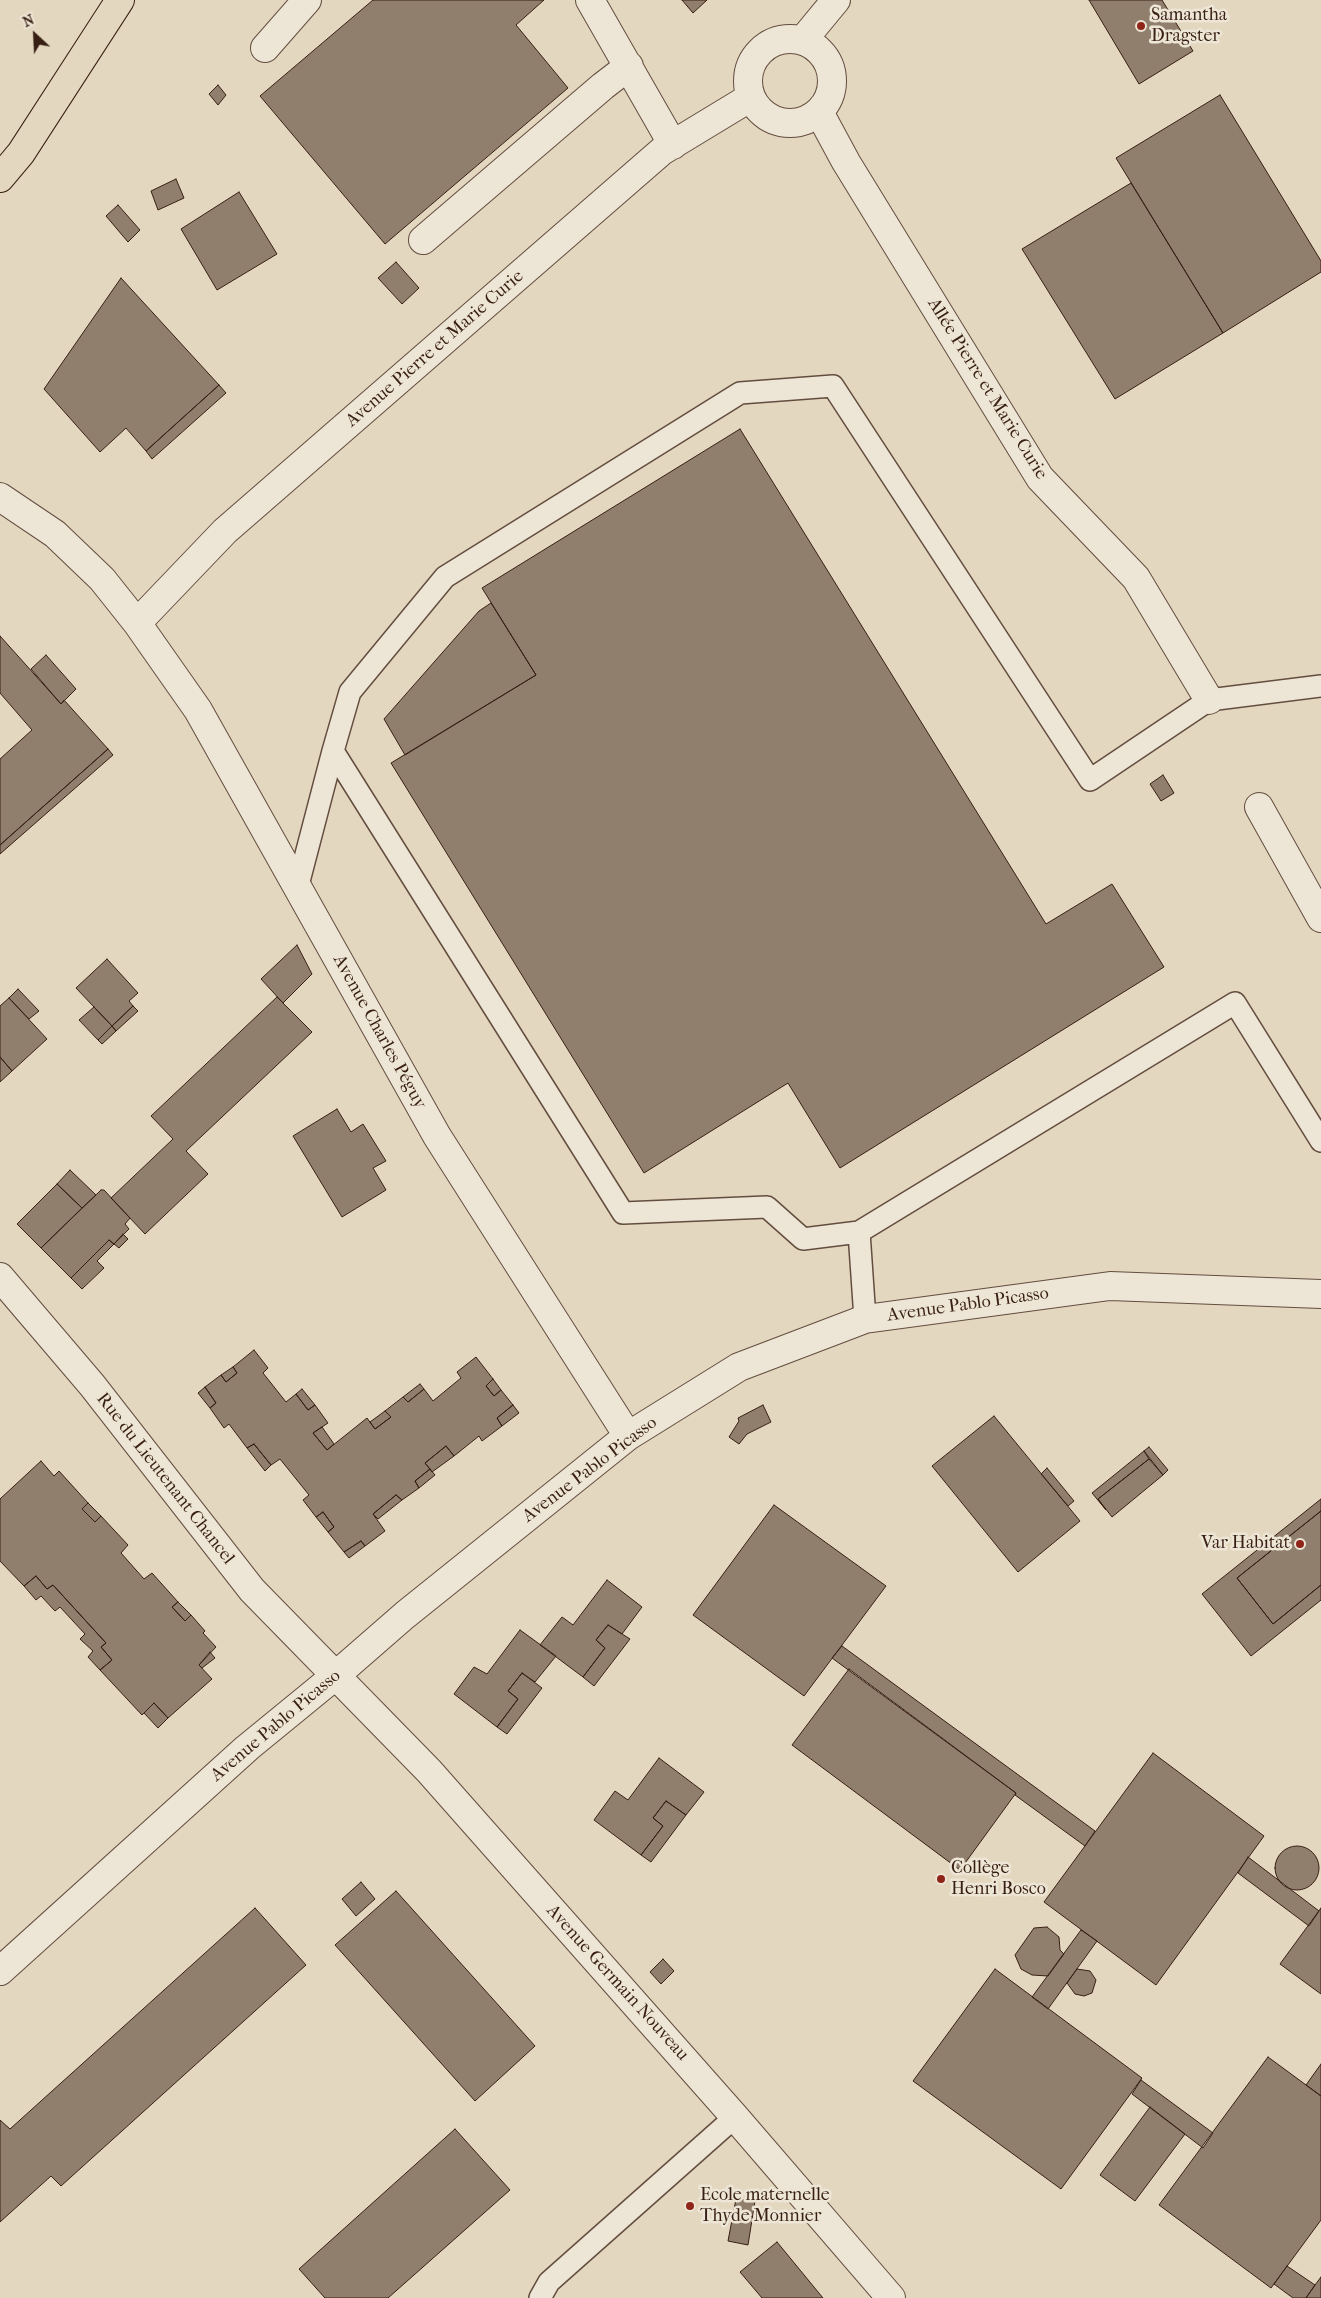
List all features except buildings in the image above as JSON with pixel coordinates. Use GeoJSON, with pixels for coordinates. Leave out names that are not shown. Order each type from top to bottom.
{"type":"FeatureCollection","features":[{"type":"Feature","properties":{"kind":"highway"},"geometry":{"type":"LineString","coordinates":[[0,178],[20,153],[120,0]]}},
{"type":"Feature","properties":{"kind":"street"},"geometry":{"type":"LineString","coordinates":[[266,48],[307,0]]}},
{"type":"Feature","properties":{"kind":"street"},"geometry":{"type":"LineString","coordinates":[[590,0],[630,66],[673,145]]}},
{"type":"Feature","properties":{"kind":"street"},"geometry":{"type":"LineString","coordinates":[[802,40],[836,0]]}},
{"type":"Feature","properties":{"kind":"street"},"geometry":{"type":"LineString","coordinates":[[802,40],[816,47],[826,58],[831,71],[832,86],[828,100],[819,112],[808,119],[795,123],[781,122],[768,117],[758,108],[751,97],[748,84],[749,71],[755,58],[764,48],[776,41],[802,40]]}},
{"type":"Feature","properties":{"kind":"street"},"geometry":{"type":"LineString","coordinates":[[423,240],[603,86],[630,66]]}},
{"type":"Feature","properties":{"kind":"street","name":"Avenue Pierre et Marie Curie"},"geometry":{"type":"LineString","coordinates":[[137,623],[225,531],[647,164],[673,145],[751,97]]}},
{"type":"Feature","properties":{"kind":"street","name":"Allée Pierre et Marie Curie"},"geometry":{"type":"LineString","coordinates":[[819,112],[846,162],[1040,478],[1136,578],[1209,700]]}},
{"type":"Feature","properties":{"kind":"street","name":"Avenue Charles Péguy"},"geometry":{"type":"LineString","coordinates":[[0,497],[55,534],[102,579],[137,623],[198,710],[298,885],[437,1136],[628,1436]]}},
{"type":"Feature","properties":{"kind":"street"},"geometry":{"type":"LineString","coordinates":[[1259,807],[1321,918]]}},
{"type":"Feature","properties":{"kind":"street","name":"Rue du Lieutenant Chancel"},"geometry":{"type":"LineString","coordinates":[[0,1277],[92,1385],[252,1590],[335,1676]]}},
{"type":"Feature","properties":{"kind":"street","name":"Avenue Pablo Picasso"},"geometry":{"type":"LineString","coordinates":[[0,1971],[247,1748],[335,1676],[404,1615],[628,1436],[740,1367],[865,1319],[1110,1286],[1321,1294]]}},
{"type":"Feature","properties":{"kind":"street","name":"Avenue Germain Nouveau"},"geometry":{"type":"LineString","coordinates":[[335,1676],[429,1771],[735,2117],[892,2298]]}},
{"type":"Feature","properties":{"kind":"lane"},"geometry":{"type":"LineString","coordinates":[[298,885],[350,692],[445,577],[740,393],[833,386],[1090,780],[1209,700],[1321,686]]}},
{"type":"Feature","properties":{"kind":"lane"},"geometry":{"type":"LineString","coordinates":[[333,751],[623,1213],[767,1207],[802,1239],[859,1232],[1234,1003],[1321,1141]]}},
{"type":"Feature","properties":{"kind":"lane"},"geometry":{"type":"LineString","coordinates":[[859,1232],[865,1319]]}},
{"type":"Feature","properties":{"kind":"lane"},"geometry":{"type":"LineString","coordinates":[[540,2298],[549,2282],[735,2117]]}},
{"type":"Feature","properties":{"kind":"place","name":"Samantha Dragster"},"geometry":{"type":"Point","coordinates":[1141,26]}},
{"type":"Feature","properties":{"kind":"place","name":"Var Habitat"},"geometry":{"type":"Point","coordinates":[1300,1544]}},
{"type":"Feature","properties":{"kind":"place","name":"Collège Henri Bosco"},"geometry":{"type":"Point","coordinates":[941,1879]}},
{"type":"Feature","properties":{"kind":"place","name":"Ecole maternelle Thyde Monnier"},"geometry":{"type":"Point","coordinates":[690,2206]}}]}
